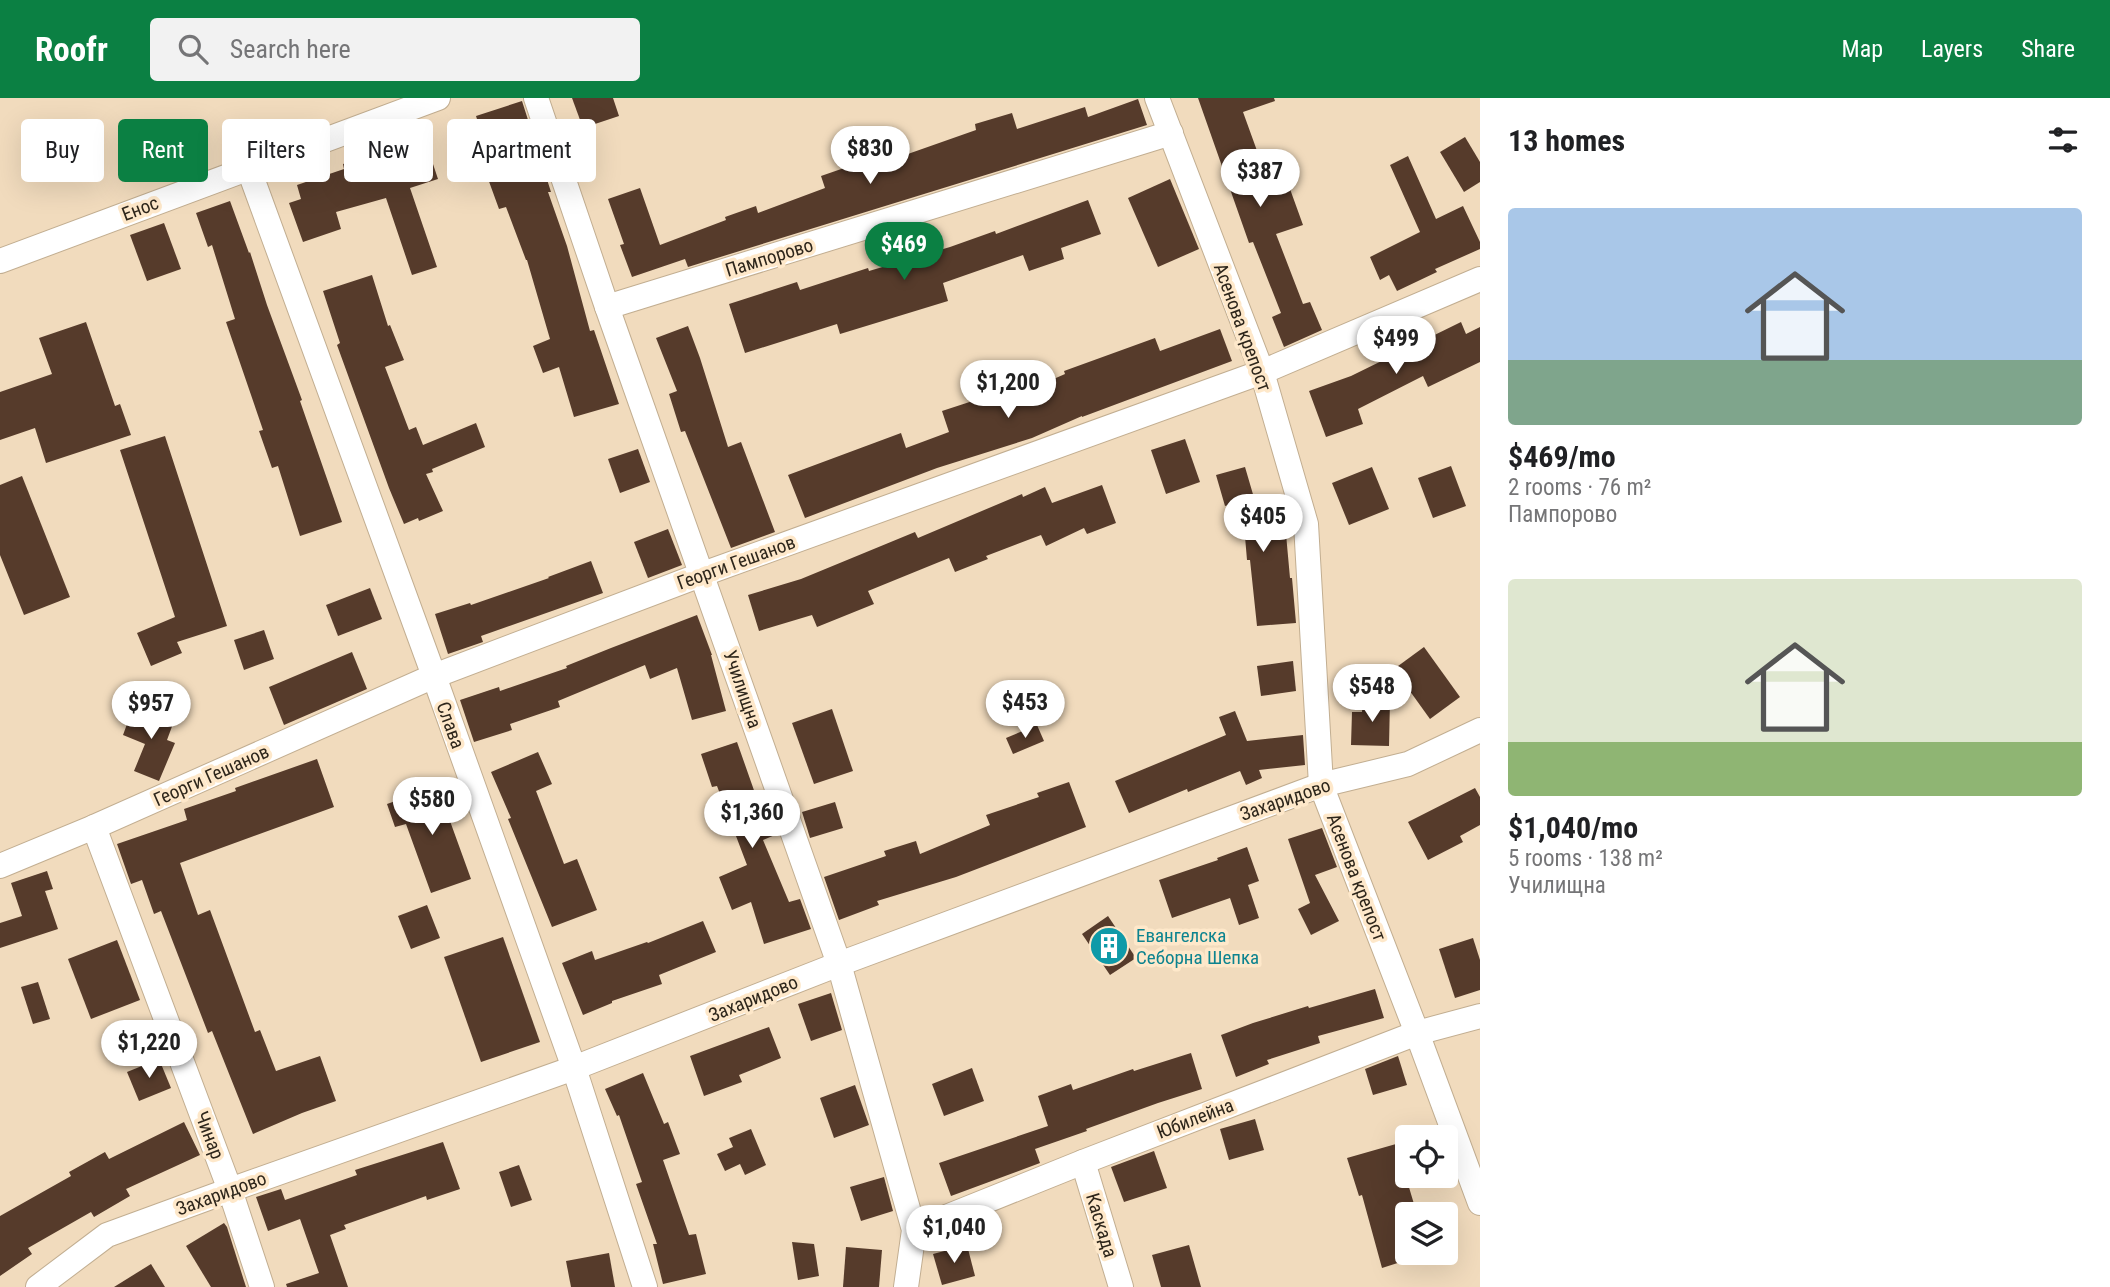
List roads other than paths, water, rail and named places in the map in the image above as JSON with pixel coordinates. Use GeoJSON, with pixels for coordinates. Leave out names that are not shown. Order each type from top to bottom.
{"type":"FeatureCollection","features":[{"type":"Feature","properties":{"kind":"street","name":"Енос"},"geometry":{"type":"LineString","coordinates":[[330,137],[438,98]]}},
{"type":"Feature","properties":{"kind":"street","name":"Училищна"},"geometry":{"type":"LineString","coordinates":[[537,98],[607,307],[839,964],[914,1230],[905,1287]]}},
{"type":"Feature","properties":{"kind":"street","name":"Асенова крепост"},"geometry":{"type":"LineString","coordinates":[[1157,98],[1262,372],[1306,524],[1321,785],[1480,1203]]}},
{"type":"Feature","properties":{"kind":"street","name":"Пампорово"},"geometry":{"type":"LineString","coordinates":[[607,307],[1171,133]]}},
{"type":"Feature","properties":{"kind":"street","name":"Енос"},"geometry":{"type":"LineString","coordinates":[[0,261],[222,177]]}},
{"type":"Feature","properties":{"kind":"street","name":"Слава"},"geometry":{"type":"LineString","coordinates":[[253,182],[574,1068],[645,1287]]}},
{"type":"Feature","properties":{"kind":"street","name":"Георги Гешанов"},"geometry":{"type":"LineString","coordinates":[[0,866],[434,676],[703,574],[1262,372],[1480,279]]}},
{"type":"Feature","properties":{"kind":"street","name":"Захаридово"},"geometry":{"type":"LineString","coordinates":[[38,1287],[107,1236],[574,1068],[839,964],[1321,785],[1408,764],[1480,730]]}},
{"type":"Feature","properties":{"kind":"street","name":"Чинар"},"geometry":{"type":"LineString","coordinates":[[94,827],[230,1190],[262,1287]]}},
{"type":"Feature","properties":{"kind":"street","name":"Юбилейна"},"geometry":{"type":"LineString","coordinates":[[914,1230],[1417,1032],[1480,1016]]}},
{"type":"Feature","properties":{"kind":"street","name":"Каскада"},"geometry":{"type":"LineString","coordinates":[[1083,1162],[1121,1287]]}},
{"type":"Feature","properties":{"kind":"place","name":"Евангелска Себорна Шепка"},"geometry":{"type":"Point","coordinates":[1109,946]}}]}
